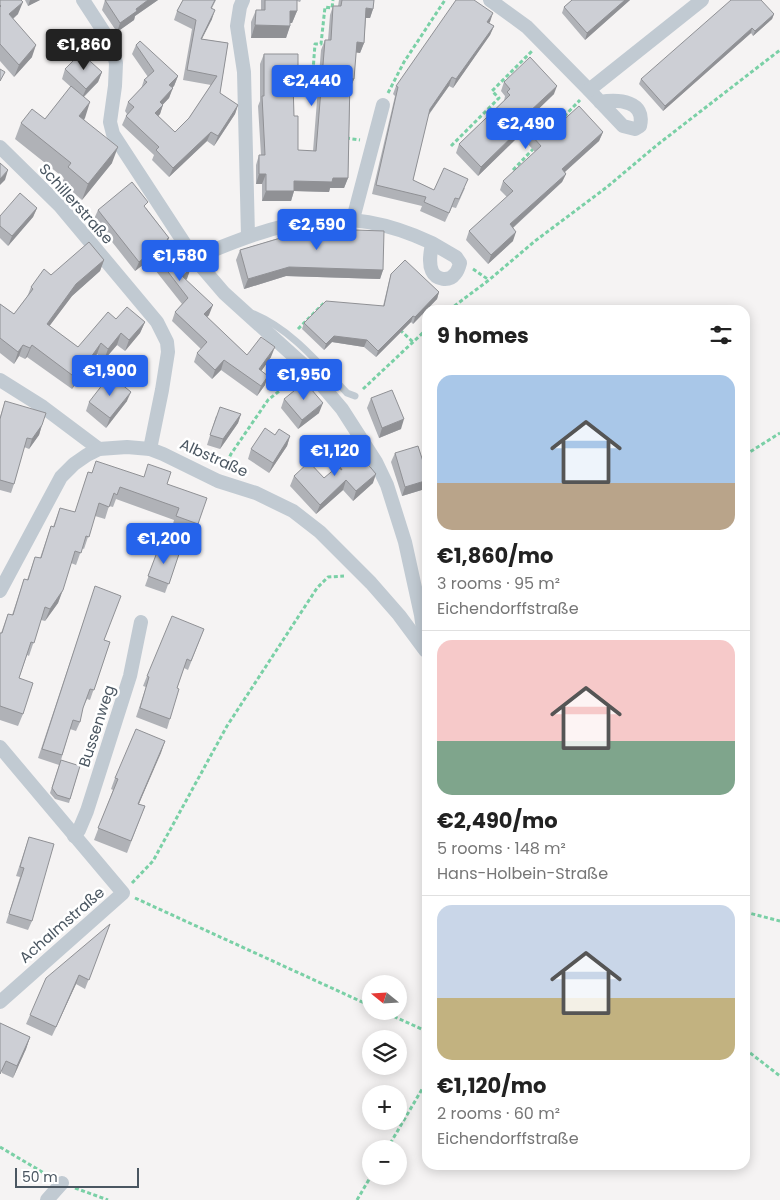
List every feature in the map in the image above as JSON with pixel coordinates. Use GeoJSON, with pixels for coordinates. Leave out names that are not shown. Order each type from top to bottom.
{"type":"FeatureCollection","features":[{"type":"Feature","properties":{"kind":"street"},"geometry":{"type":"LineString","coordinates":[[83,0],[111,43],[116,63],[110,122],[113,134],[194,258],[224,293],[308,369],[342,409],[376,462],[387,485],[404,542],[422,621]]}},
{"type":"Feature","properties":{"kind":"street"},"geometry":{"type":"LineString","coordinates":[[244,0],[240,7],[237,26],[244,72],[248,236]]}},
{"type":"Feature","properties":{"kind":"street"},"geometry":{"type":"LineString","coordinates":[[490,0],[526,27],[600,102]]}},
{"type":"Feature","properties":{"kind":"street"},"geometry":{"type":"LineString","coordinates":[[589,90],[702,0]]}},
{"type":"Feature","properties":{"kind":"street"},"geometry":{"type":"LineString","coordinates":[[353,219],[383,105]]}},
{"type":"Feature","properties":{"kind":"street","name":"Schillerstraße"},"geometry":{"type":"LineString","coordinates":[[0,147],[60,206],[157,322],[167,342],[168,352],[162,390],[150,449]]}},
{"type":"Feature","properties":{"kind":"street"},"geometry":{"type":"LineString","coordinates":[[194,258],[269,229],[311,220],[340,218],[369,221],[406,230],[432,242]]}},
{"type":"Feature","properties":{"kind":"street"},"geometry":{"type":"LineString","coordinates":[[0,380],[43,407],[99,449]]}},
{"type":"Feature","properties":{"kind":"street","name":"Albstraße"},"geometry":{"type":"LineString","coordinates":[[0,591],[61,477],[74,464],[99,449],[127,446],[150,449],[163,454],[218,481],[256,494],[293,511],[320,532],[371,583],[422,645]]}},
{"type":"Feature","properties":{"kind":"street","name":"Bussenweg"},"geometry":{"type":"LineString","coordinates":[[74,836],[79,830],[87,811],[130,676],[141,622]]}},
{"type":"Feature","properties":{"kind":"street"},"geometry":{"type":"LineString","coordinates":[[0,747],[123,893]]}},
{"type":"Feature","properties":{"kind":"street","name":"Achalmstraße"},"geometry":{"type":"LineString","coordinates":[[0,1002],[123,893]]}},
{"type":"Feature","properties":{"kind":"street"},"geometry":{"type":"LineString","coordinates":[[47,1200],[62,1183]]}},
{"type":"Feature","properties":{"kind":"lane"},"geometry":{"type":"LineString","coordinates":[[242,310],[269,321],[301,345],[347,393],[355,396]]}},
{"type":"Feature","properties":{"kind":"path"},"geometry":{"type":"LineString","coordinates":[[312,84],[315,44],[321,44],[325,7],[332,8],[333,0]]}},
{"type":"Feature","properties":{"kind":"path"},"geometry":{"type":"LineString","coordinates":[[383,105],[404,62],[445,0]]}},
{"type":"Feature","properties":{"kind":"path"},"geometry":{"type":"LineString","coordinates":[[451,146],[499,98],[492,91],[541,42]]}},
{"type":"Feature","properties":{"kind":"path"},"geometry":{"type":"LineString","coordinates":[[456,305],[535,240],[606,187],[780,50]]}},
{"type":"Feature","properties":{"kind":"path"},"geometry":{"type":"LineString","coordinates":[[545,137],[589,90]]}},
{"type":"Feature","properties":{"kind":"path"},"geometry":{"type":"LineString","coordinates":[[345,138],[373,141]]}},
{"type":"Feature","properties":{"kind":"path"},"geometry":{"type":"LineString","coordinates":[[513,170],[538,143]]}},
{"type":"Feature","properties":{"kind":"path"},"geometry":{"type":"LineString","coordinates":[[290,337],[324,302],[333,303]]}},
{"type":"Feature","properties":{"kind":"path"},"geometry":{"type":"LineString","coordinates":[[394,325],[413,342]]}},
{"type":"Feature","properties":{"kind":"path"},"geometry":{"type":"LineString","coordinates":[[355,396],[422,334]]}},
{"type":"Feature","properties":{"kind":"path"},"geometry":{"type":"LineString","coordinates":[[232,454],[268,400],[308,369]]}},
{"type":"Feature","properties":{"kind":"path"},"geometry":{"type":"LineString","coordinates":[[750,452],[780,433]]}},
{"type":"Feature","properties":{"kind":"path"},"geometry":{"type":"LineString","coordinates":[[362,1002],[123,893],[154,861],[227,726],[317,588],[328,577],[340,575],[371,583]]}},
{"type":"Feature","properties":{"kind":"path"},"geometry":{"type":"LineString","coordinates":[[750,913],[780,921]]}},
{"type":"Feature","properties":{"kind":"path"},"geometry":{"type":"LineString","coordinates":[[402,1020],[422,1029]]}},
{"type":"Feature","properties":{"kind":"path"},"geometry":{"type":"LineString","coordinates":[[750,1053],[780,1076]]}},
{"type":"Feature","properties":{"kind":"path"},"geometry":{"type":"LineString","coordinates":[[392,1140],[422,1088]]}},
{"type":"Feature","properties":{"kind":"path"},"geometry":{"type":"LineString","coordinates":[[0,1147],[46,1174]]}},
{"type":"Feature","properties":{"kind":"path"},"geometry":{"type":"LineString","coordinates":[[62,1183],[108,1200]]}},
{"type":"Feature","properties":{"kind":"path"},"geometry":{"type":"LineString","coordinates":[[358,1200],[366,1185]]}},
{"type":"Feature","properties":{"kind":"building"},"geometry":{"type":"Polygon","coordinates":[[[0,0],[21,0],[23,2],[9,14],[36,45],[19,65],[0,44],[0,0]]]}},
{"type":"Feature","properties":{"kind":"building"},"geometry":{"type":"Polygon","coordinates":[[[105,0],[148,0],[136,9],[137,11],[120,23],[105,0]]]}},
{"type":"Feature","properties":{"kind":"building"},"geometry":{"type":"Polygon","coordinates":[[[183,0],[215,0],[211,8],[215,10],[201,39],[228,43],[220,93],[238,105],[218,136],[211,132],[173,168],[156,150],[159,147],[126,116],[134,107],[128,102],[147,82],[144,80],[154,71],[136,45],[140,41],[178,76],[169,85],[173,88],[160,102],[163,105],[155,113],[175,132],[189,118],[217,76],[187,70],[196,20],[177,11],[183,0]]]}},
{"type":"Feature","properties":{"kind":"building"},"geometry":{"type":"Polygon","coordinates":[[[265,0],[297,0],[297,11],[290,11],[290,26],[255,25],[256,10],[265,10],[265,0]]]}},
{"type":"Feature","properties":{"kind":"building"},"geometry":{"type":"Polygon","coordinates":[[[342,0],[374,0],[373,9],[366,8],[364,43],[357,42],[354,79],[350,78],[348,178],[333,178],[332,182],[294,181],[294,191],[266,191],[266,174],[259,174],[259,155],[265,155],[262,96],[264,96],[264,54],[298,54],[298,83],[293,83],[294,116],[298,116],[298,150],[316,151],[325,40],[331,40],[333,6],[341,6],[342,0]]]}},
{"type":"Feature","properties":{"kind":"building"},"geometry":{"type":"Polygon","coordinates":[[[456,0],[474,0],[493,13],[487,22],[494,26],[456,79],[452,77],[430,109],[413,180],[434,190],[444,168],[468,179],[459,199],[455,198],[449,213],[424,202],[426,197],[376,185],[398,87],[396,86],[456,0]]]}},
{"type":"Feature","properties":{"kind":"building"},"geometry":{"type":"Polygon","coordinates":[[[572,0],[625,0],[587,33],[564,7],[572,0]]]}},
{"type":"Feature","properties":{"kind":"building"},"geometry":{"type":"Polygon","coordinates":[[[731,0],[761,0],[774,14],[755,31],[752,28],[665,106],[641,79],[731,0]]]}},
{"type":"Feature","properties":{"kind":"building"},"geometry":{"type":"Polygon","coordinates":[[[81,53],[102,72],[86,89],[65,69],[81,53]]]}},
{"type":"Feature","properties":{"kind":"building"},"geometry":{"type":"Polygon","coordinates":[[[530,57],[557,86],[528,113],[548,134],[579,106],[603,132],[562,169],[566,174],[510,224],[516,232],[491,255],[469,231],[513,191],[503,181],[541,146],[523,126],[481,167],[459,144],[510,95],[507,92],[510,89],[504,82],[530,57]]]}},
{"type":"Feature","properties":{"kind":"building"},"geometry":{"type":"Polygon","coordinates":[[[0,69],[5,72],[0,81],[0,69]]]}},
{"type":"Feature","properties":{"kind":"building"},"geometry":{"type":"Polygon","coordinates":[[[71,86],[90,102],[79,116],[118,147],[88,184],[68,167],[71,163],[21,123],[32,109],[45,119],[71,86]]]}},
{"type":"Feature","properties":{"kind":"building"},"geometry":{"type":"Polygon","coordinates":[[[0,163],[8,170],[0,179],[0,163]]]}},
{"type":"Feature","properties":{"kind":"building"},"geometry":{"type":"Polygon","coordinates":[[[132,182],[148,202],[144,206],[169,238],[167,239],[190,270],[182,276],[213,305],[204,314],[247,355],[261,337],[275,347],[259,369],[268,376],[261,386],[224,360],[215,370],[197,353],[207,342],[175,312],[188,298],[152,251],[139,262],[98,210],[132,182]]]}},
{"type":"Feature","properties":{"kind":"building"},"geometry":{"type":"Polygon","coordinates":[[[20,193],[37,208],[12,236],[0,226],[0,216],[20,193]]]}},
{"type":"Feature","properties":{"kind":"building"},"geometry":{"type":"Polygon","coordinates":[[[295,228],[384,231],[383,270],[289,267],[248,279],[240,250],[294,234],[295,228]]]}},
{"type":"Feature","properties":{"kind":"building"},"geometry":{"type":"Polygon","coordinates":[[[89,242],[104,260],[76,284],[47,324],[78,347],[108,312],[116,319],[127,307],[145,322],[129,340],[121,333],[108,349],[101,343],[76,378],[32,345],[30,348],[23,345],[18,352],[0,338],[0,304],[14,314],[33,289],[31,287],[44,269],[51,275],[89,242]]]}},
{"type":"Feature","properties":{"kind":"building"},"geometry":{"type":"Polygon","coordinates":[[[405,260],[439,292],[427,305],[422,305],[422,310],[415,317],[413,316],[378,351],[367,340],[334,336],[326,344],[304,323],[326,301],[384,306],[391,274],[405,260]]]}},
{"type":"Feature","properties":{"kind":"building"},"geometry":{"type":"Polygon","coordinates":[[[110,375],[131,392],[110,418],[89,402],[110,375]]]}},
{"type":"Feature","properties":{"kind":"building"},"geometry":{"type":"Polygon","coordinates":[[[305,382],[323,403],[302,420],[284,399],[305,382]]]}},
{"type":"Feature","properties":{"kind":"building"},"geometry":{"type":"Polygon","coordinates":[[[392,390],[404,419],[382,428],[371,398],[392,390]]]}},
{"type":"Feature","properties":{"kind":"building"},"geometry":{"type":"Polygon","coordinates":[[[5,401],[46,413],[42,425],[32,439],[27,438],[14,484],[0,480],[0,419],[5,401]]]}},
{"type":"Feature","properties":{"kind":"building"},"geometry":{"type":"Polygon","coordinates":[[[220,407],[241,414],[223,439],[210,435],[220,407]]]}},
{"type":"Feature","properties":{"kind":"building"},"geometry":{"type":"Polygon","coordinates":[[[265,428],[275,435],[279,429],[290,436],[273,463],[251,449],[265,428]]]}},
{"type":"Feature","properties":{"kind":"building"},"geometry":{"type":"Polygon","coordinates":[[[418,446],[422,458],[422,482],[405,487],[395,453],[418,446]]]}},
{"type":"Feature","properties":{"kind":"building"},"geometry":{"type":"Polygon","coordinates":[[[356,450],[376,474],[356,491],[346,480],[320,505],[294,476],[309,462],[324,478],[337,467],[342,470],[339,465],[356,450]]]}},
{"type":"Feature","properties":{"kind":"building"},"geometry":{"type":"Polygon","coordinates":[[[96,461],[144,477],[148,464],[171,472],[167,484],[207,498],[198,524],[176,516],[179,508],[120,487],[117,495],[114,493],[109,507],[99,503],[89,537],[86,536],[81,553],[75,551],[63,590],[50,609],[45,607],[34,643],[31,642],[19,678],[33,683],[23,714],[0,706],[0,633],[2,633],[8,614],[13,615],[24,579],[28,580],[35,557],[41,558],[51,526],[54,527],[60,508],[75,512],[88,472],[92,473],[96,461]]]}},
{"type":"Feature","properties":{"kind":"building"},"geometry":{"type":"Polygon","coordinates":[[[159,547],[179,554],[169,584],[148,576],[159,547]]]}},
{"type":"Feature","properties":{"kind":"building"},"geometry":{"type":"Polygon","coordinates":[[[95,586],[121,596],[104,640],[110,642],[94,690],[90,689],[80,722],[73,720],[62,755],[42,749],[95,586]]]}},
{"type":"Feature","properties":{"kind":"building"},"geometry":{"type":"Polygon","coordinates":[[[172,616],[204,629],[191,661],[187,659],[177,688],[179,689],[170,719],[140,708],[149,677],[147,676],[172,616]]]}},
{"type":"Feature","properties":{"kind":"building"},"geometry":{"type":"Polygon","coordinates":[[[136,729],[165,741],[138,804],[145,806],[131,841],[98,828],[118,779],[115,778],[136,729]]]}},
{"type":"Feature","properties":{"kind":"building"},"geometry":{"type":"Polygon","coordinates":[[[61,760],[80,766],[70,799],[57,795],[52,788],[61,760]]]}},
{"type":"Feature","properties":{"kind":"building"},"geometry":{"type":"Polygon","coordinates":[[[29,837],[54,844],[32,921],[9,914],[24,868],[20,867],[29,837]]]}},
{"type":"Feature","properties":{"kind":"building"},"geometry":{"type":"Polygon","coordinates":[[[110,924],[89,980],[79,975],[56,1027],[30,1015],[46,978],[110,924]]]}},
{"type":"Feature","properties":{"kind":"building"},"geometry":{"type":"Polygon","coordinates":[[[0,1023],[30,1037],[17,1066],[6,1061],[0,1074],[0,1023]]]}}]}
